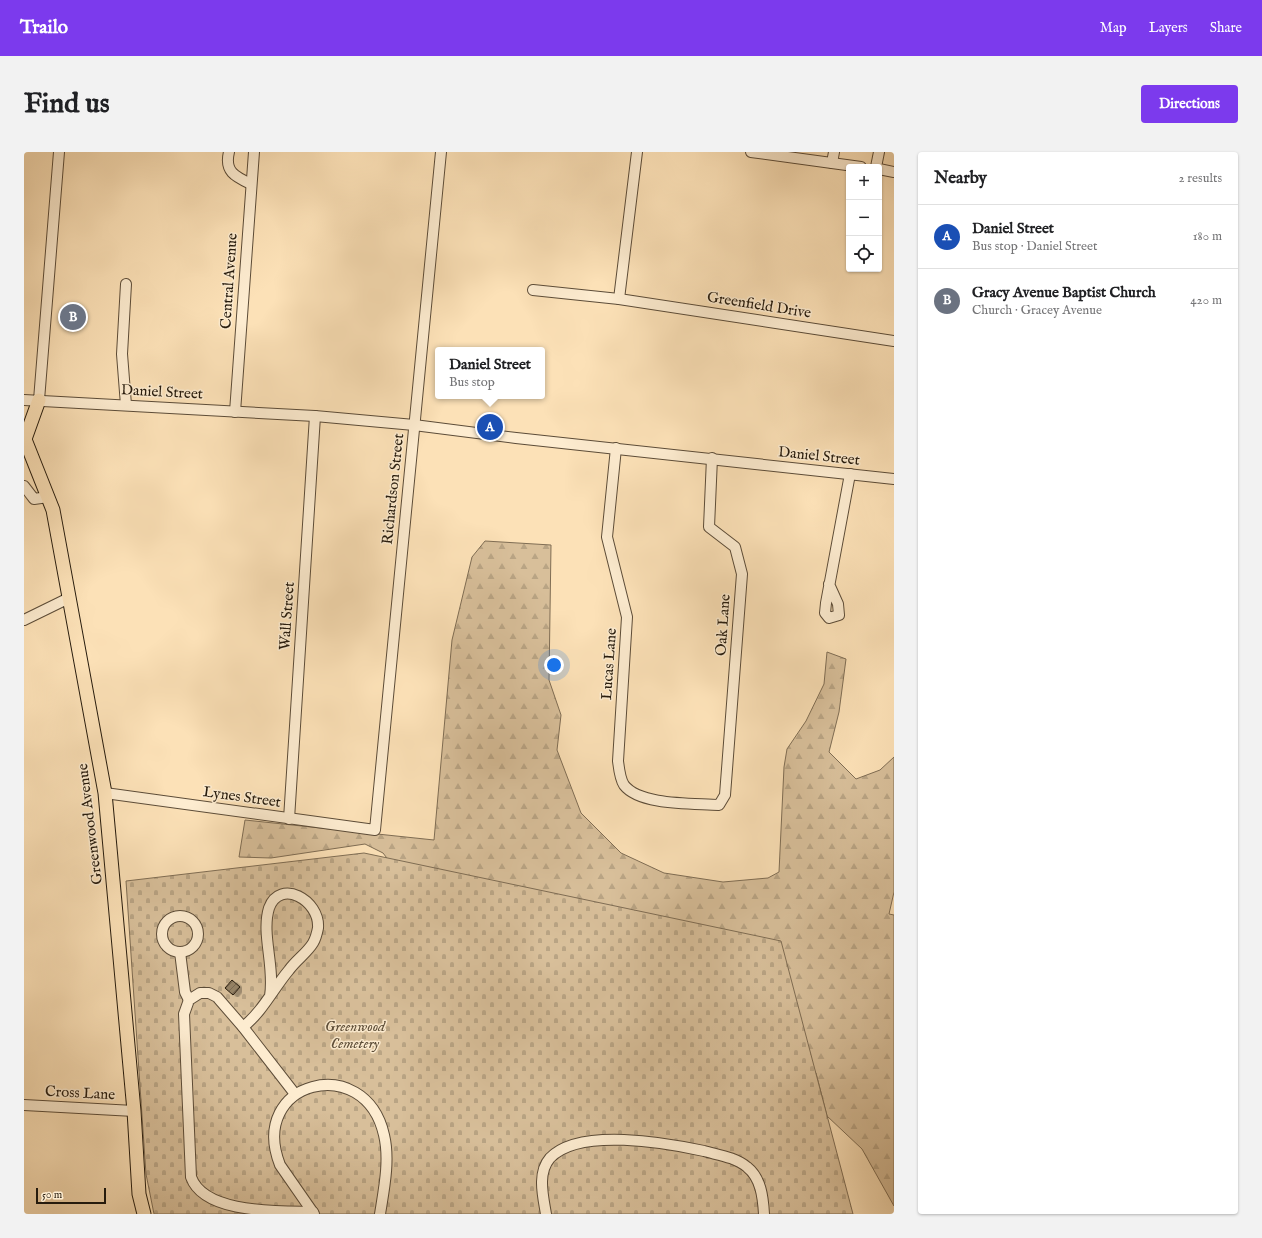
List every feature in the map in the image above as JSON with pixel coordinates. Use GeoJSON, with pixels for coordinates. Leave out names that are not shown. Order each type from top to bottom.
{"type":"FeatureCollection","features":[{"type":"Feature","properties":{"kind":"main road"},"geometry":{"type":"LineString","coordinates":[[25,443],[39,400]]}},
{"type":"Feature","properties":{"kind":"main road","name":"Greenwood Avenue"},"geometry":{"type":"LineString","coordinates":[[25,443],[53,510],[105,793],[134,1111],[139,1194],[144,1214]]}},
{"type":"Feature","properties":{"kind":"street"},"geometry":{"type":"LineString","coordinates":[[39,400],[60,152]]}},
{"type":"Feature","properties":{"kind":"street"},"geometry":{"type":"LineString","coordinates":[[229,152],[228,165],[231,173],[251,184]]}},
{"type":"Feature","properties":{"kind":"street","name":"Central Avenue"},"geometry":{"type":"LineString","coordinates":[[235,412],[254,152]]}},
{"type":"Feature","properties":{"kind":"street","name":"Richardson Street"},"geometry":{"type":"LineString","coordinates":[[375,830],[440,152]]}},
{"type":"Feature","properties":{"kind":"street"},"geometry":{"type":"LineString","coordinates":[[619,299],[637,152]]}},
{"type":"Feature","properties":{"kind":"street"},"geometry":{"type":"LineString","coordinates":[[750,152],[846,165]]}},
{"type":"Feature","properties":{"kind":"street"},"geometry":{"type":"LineString","coordinates":[[832,163],[834,152]]}},
{"type":"Feature","properties":{"kind":"street"},"geometry":{"type":"LineString","coordinates":[[876,164],[878,152]]}},
{"type":"Feature","properties":{"kind":"street"},"geometry":{"type":"LineString","coordinates":[[882,170],[894,172]]}},
{"type":"Feature","properties":{"kind":"street"},"geometry":{"type":"LineString","coordinates":[[126,284],[122,354],[126,405]]}},
{"type":"Feature","properties":{"kind":"street","name":"Greenfield Drive"},"geometry":{"type":"LineString","coordinates":[[533,290],[619,299],[894,341]]}},
{"type":"Feature","properties":{"kind":"street","name":"Daniel Street"},"geometry":{"type":"LineString","coordinates":[[24,400],[315,416],[414,425],[894,479]]}},
{"type":"Feature","properties":{"kind":"street","name":"Wall Street"},"geometry":{"type":"LineString","coordinates":[[288,818],[315,416]]}},
{"type":"Feature","properties":{"kind":"street","name":"Lucas Lane"},"geometry":{"type":"LineString","coordinates":[[616,448],[607,537],[628,617],[618,761],[621,777],[624,785],[635,795],[649,799],[719,806]]}},
{"type":"Feature","properties":{"kind":"street","name":"Oak Lane"},"geometry":{"type":"LineString","coordinates":[[712,458],[709,527],[735,547],[742,574],[725,795],[719,806]]}},
{"type":"Feature","properties":{"kind":"street"},"geometry":{"type":"LineString","coordinates":[[829,584],[850,474]]}},
{"type":"Feature","properties":{"kind":"street"},"geometry":{"type":"LineString","coordinates":[[24,486],[34,499],[48,497]]}},
{"type":"Feature","properties":{"kind":"street"},"geometry":{"type":"LineString","coordinates":[[24,620],[69,598]]}},
{"type":"Feature","properties":{"kind":"street","name":"Lynes Street"},"geometry":{"type":"LineString","coordinates":[[105,793],[375,830]]}},
{"type":"Feature","properties":{"kind":"street"},"geometry":{"type":"LineString","coordinates":[[243,1026],[254,1018],[290,969],[310,947],[316,936],[318,920],[315,912],[307,900],[295,894],[280,897],[273,902],[268,914],[267,935],[272,979],[270,996]]}},
{"type":"Feature","properties":{"kind":"street"},"geometry":{"type":"LineString","coordinates":[[180,952],[184,992],[188,1000],[184,1014],[190,1178],[193,1185],[204,1196],[228,1207],[313,1213]]}},
{"type":"Feature","properties":{"kind":"street"},"geometry":{"type":"LineString","coordinates":[[188,1000],[200,993],[214,994],[243,1026],[295,1094]]}},
{"type":"Feature","properties":{"kind":"street"},"geometry":{"type":"LineString","coordinates":[[313,1213],[280,1166],[274,1143],[275,1127],[289,1099],[295,1094],[307,1087],[332,1086],[354,1091],[372,1106],[379,1118],[385,1137],[386,1164],[380,1214]]}},
{"type":"Feature","properties":{"kind":"street","name":"Cross Lane"},"geometry":{"type":"LineString","coordinates":[[24,1106],[134,1111]]}},
{"type":"Feature","properties":{"kind":"street"},"geometry":{"type":"LineString","coordinates":[[546,1214],[542,1181],[543,1172],[551,1158],[568,1147],[584,1143],[630,1140],[686,1147],[740,1162],[748,1167],[758,1180],[763,1200],[764,1214]]}},
{"type":"Feature","properties":{"kind":"green space"},"geometry":{"type":"Polygon","coordinates":[[[485,541],[551,545],[549,680],[561,715],[557,750],[581,813],[621,853],[664,873],[723,882],[768,878],[779,872],[784,767],[787,749],[806,721],[824,684],[827,652],[846,659],[839,712],[829,752],[856,779],[880,770],[894,757],[894,892],[889,914],[894,915],[894,1206],[862,1149],[827,1116],[816,1073],[397,871],[383,853],[365,844],[271,858],[239,857],[245,820],[434,840],[452,640],[472,557],[485,541]]]}},
{"type":"Feature","properties":{"kind":"green space","name":"Greenwood Cemetery"},"geometry":{"type":"Polygon","coordinates":[[[364,853],[781,941],[853,1214],[154,1214],[146,1174],[126,881],[364,853]]]}},
{"type":"Feature","properties":{"kind":"building"},"geometry":{"type":"Polygon","coordinates":[[[232,980],[240,987],[233,995],[225,988],[232,980]]]}},
{"type":"Feature","properties":{"kind":"place","name":"Gracy Avenue Baptist Church"},"geometry":{"type":"Point","coordinates":[73,317]}},
{"type":"Feature","properties":{"kind":"place","name":"Daniel Street"},"geometry":{"type":"Point","coordinates":[490,427]}}]}
